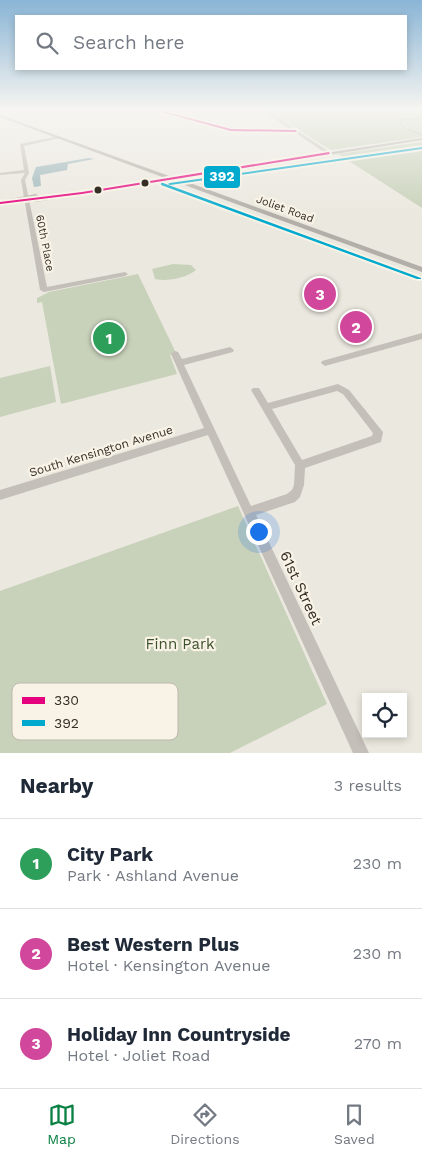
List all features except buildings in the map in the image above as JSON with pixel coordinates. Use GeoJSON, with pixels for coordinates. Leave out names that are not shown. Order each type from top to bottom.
{"type":"FeatureCollection","features":[{"type":"Feature","properties":{"kind":"main road","name":"Joliet Road"},"geometry":{"type":"LineString","coordinates":[[76,144],[422,270]]}},
{"type":"Feature","properties":{"kind":"main road"},"geometry":{"type":"LineString","coordinates":[[0,203],[45,198],[169,177],[388,144]]}},
{"type":"Feature","properties":{"kind":"main road"},"geometry":{"type":"LineString","coordinates":[[141,167],[143,173],[141,179]]}},
{"type":"Feature","properties":{"kind":"main road"},"geometry":{"type":"LineString","coordinates":[[28,199],[37,195],[141,179],[169,177]]}},
{"type":"Feature","properties":{"kind":"street"},"geometry":{"type":"LineString","coordinates":[[28,199],[23,180],[26,171],[22,145],[29,144]]}},
{"type":"Feature","properties":{"kind":"street"},"geometry":{"type":"LineString","coordinates":[[316,144],[329,153]]}},
{"type":"Feature","properties":{"kind":"street"},"geometry":{"type":"LineString","coordinates":[[0,174],[26,171]]}},
{"type":"Feature","properties":{"kind":"street","name":"60th Place"},"geometry":{"type":"LineString","coordinates":[[28,199],[44,290],[125,274]]}},
{"type":"Feature","properties":{"kind":"street"},"geometry":{"type":"LineString","coordinates":[[325,363],[422,336]]}},
{"type":"Feature","properties":{"kind":"street","name":"61st Street"},"geometry":{"type":"LineString","coordinates":[[230,350],[177,359],[361,753]]}},
{"type":"Feature","properties":{"kind":"street"},"geometry":{"type":"LineString","coordinates":[[266,408],[338,387],[346,392],[378,432],[378,439],[300,466]]}},
{"type":"Feature","properties":{"kind":"street"},"geometry":{"type":"LineString","coordinates":[[248,512],[291,498],[296,493],[299,485],[300,466],[256,390]]}},
{"type":"Feature","properties":{"kind":"street","name":"South Kensington Avenue"},"geometry":{"type":"LineString","coordinates":[[0,495],[210,430]]}},
{"type":"Feature","properties":{"kind":"green space"},"geometry":{"type":"Polygon","coordinates":[[[322,144],[372,144],[331,150],[322,144]]]}},
{"type":"Feature","properties":{"kind":"green space"},"geometry":{"type":"Polygon","coordinates":[[[407,144],[422,144],[422,208],[338,154],[407,144]]]}},
{"type":"Feature","properties":{"kind":"green space"},"geometry":{"type":"Polygon","coordinates":[[[173,264],[191,265],[196,270],[176,279],[155,279],[152,269],[173,264]]]}},
{"type":"Feature","properties":{"kind":"green space"},"geometry":{"type":"Polygon","coordinates":[[[138,274],[176,353],[170,355],[177,374],[61,404],[42,302],[37,303],[37,298],[49,292],[138,274]]]}},
{"type":"Feature","properties":{"kind":"green space"},"geometry":{"type":"Polygon","coordinates":[[[50,366],[56,402],[0,417],[0,378],[50,366]]]}},
{"type":"Feature","properties":{"kind":"green space","name":"Finn Park"},"geometry":{"type":"Polygon","coordinates":[[[238,506],[327,704],[230,753],[0,753],[0,591],[238,506]]]}},
{"type":"Feature","properties":{"kind":"water"},"geometry":{"type":"Polygon","coordinates":[[[89,158],[94,159],[68,164],[67,170],[40,175],[41,186],[34,187],[32,178],[36,167],[89,158]]]}},
{"type":"Feature","properties":{"kind":"transit line","name":"392"},"geometry":{"type":"LineString","coordinates":[[170,184],[422,148]]}},
{"type":"Feature","properties":{"kind":"transit line","name":"330"},"geometry":{"type":"LineString","coordinates":[[0,203],[82,193],[329,153]]}},
{"type":"Feature","properties":{"kind":"transit line","name":"392"},"geometry":{"type":"LineString","coordinates":[[162,184],[419,278]]}},
{"type":"Feature","properties":{"kind":"place","name":"Holiday Inn Countryside"},"geometry":{"type":"Point","coordinates":[320,294]}},
{"type":"Feature","properties":{"kind":"place","name":"Best Western Plus"},"geometry":{"type":"Point","coordinates":[356,327]}},
{"type":"Feature","properties":{"kind":"place","name":"City Park"},"geometry":{"type":"Point","coordinates":[109,338]}}]}
